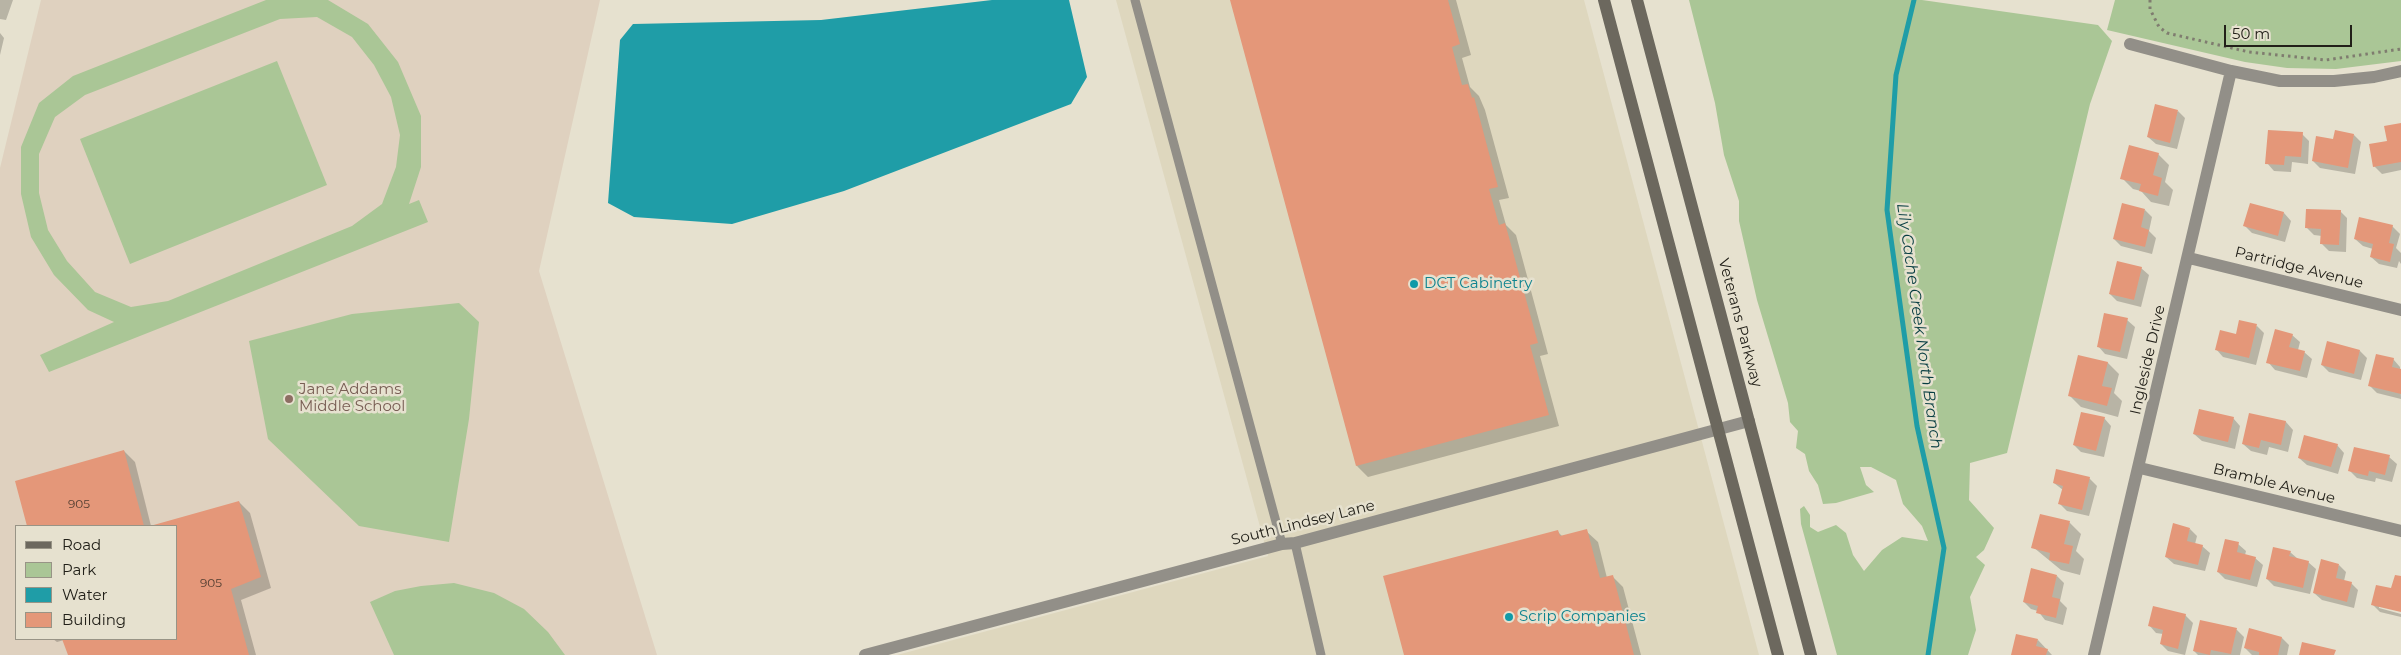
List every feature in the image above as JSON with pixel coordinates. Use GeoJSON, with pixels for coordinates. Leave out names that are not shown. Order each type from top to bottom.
{"type":"FeatureCollection","features":[{"type":"Feature","properties":{"kind":"main road"},"geometry":{"type":"LineString","coordinates":[[1604,0],[1778,655]]}},
{"type":"Feature","properties":{"kind":"main road","name":"Veterans Parkway"},"geometry":{"type":"LineString","coordinates":[[1637,0],[1811,655]]}},
{"type":"Feature","properties":{"kind":"street"},"geometry":{"type":"LineString","coordinates":[[2130,44],[2232,71],[2280,81],[2334,82],[2374,77],[2401,71]]}},
{"type":"Feature","properties":{"kind":"street","name":"Ingleside Drive"},"geometry":{"type":"LineString","coordinates":[[2094,655],[2140,468],[2232,71]]}},
{"type":"Feature","properties":{"kind":"street","name":"Partridge Avenue"},"geometry":{"type":"LineString","coordinates":[[2189,258],[2401,310]]}},
{"type":"Feature","properties":{"kind":"street","name":"South Lindsey Lane"},"geometry":{"type":"LineString","coordinates":[[865,655],[1749,421]]}},
{"type":"Feature","properties":{"kind":"street","name":"Bramble Avenue"},"geometry":{"type":"LineString","coordinates":[[2140,468],[2401,531]]}},
{"type":"Feature","properties":{"kind":"lane"},"geometry":{"type":"LineString","coordinates":[[1135,0],[1321,655]]}},
{"type":"Feature","properties":{"kind":"path"},"geometry":{"type":"LineString","coordinates":[[2150,0],[2150,9],[2159,27],[2167,33],[2249,52],[2291,58],[2326,60],[2401,49]]}},
{"type":"Feature","properties":{"kind":"shaded area","name":"Jane Addams Middle School"},"geometry":{"type":"Polygon","coordinates":[[[41,0],[600,0],[539,271],[657,655],[0,655],[0,168],[41,0]]]}},
{"type":"Feature","properties":{"kind":"shaded area"},"geometry":{"type":"Polygon","coordinates":[[[1116,0],[1584,0],[1759,655],[897,655],[1268,556],[1116,0]]]}},
{"type":"Feature","properties":{"kind":"green space"},"geometry":{"type":"Polygon","coordinates":[[[266,0],[328,0],[368,24],[398,62],[421,116],[421,167],[409,204],[419,200],[428,222],[49,372],[40,355],[114,322],[88,310],[54,275],[31,237],[21,194],[21,147],[39,103],[73,76],[266,0]],[[317,17],[280,19],[85,95],[55,117],[39,154],[39,193],[48,230],[67,261],[95,292],[131,307],[168,301],[352,226],[382,204],[396,167],[400,135],[391,97],[374,65],[352,37],[317,17]]]}},
{"type":"Feature","properties":{"kind":"green space"},"geometry":{"type":"Polygon","coordinates":[[[1689,0],[1922,0],[2098,25],[2112,41],[2090,104],[2007,453],[1970,463],[1969,500],[1994,528],[1984,550],[1976,557],[1985,565],[1970,597],[1976,630],[1968,655],[1837,655],[1801,524],[1800,509],[1804,506],[1810,515],[1810,527],[1818,532],[1836,525],[1846,533],[1853,555],[1864,571],[1882,550],[1902,537],[1928,541],[1922,526],[1903,504],[1896,480],[1871,467],[1860,467],[1866,485],[1874,492],[1836,503],[1823,504],[1818,485],[1809,471],[1805,454],[1796,448],[1798,431],[1790,422],[1788,403],[1757,300],[1739,221],[1739,201],[1724,155],[1715,103],[1689,0]]]}},
{"type":"Feature","properties":{"kind":"green space"},"geometry":{"type":"Polygon","coordinates":[[[2115,0],[2401,0],[2401,61],[2336,69],[2287,68],[2245,62],[2107,30],[2115,0]]]}},
{"type":"Feature","properties":{"kind":"green space"},"geometry":{"type":"Polygon","coordinates":[[[277,61],[327,185],[130,264],[80,139],[277,61]]]}},
{"type":"Feature","properties":{"kind":"green space"},"geometry":{"type":"Polygon","coordinates":[[[459,303],[479,322],[469,419],[449,542],[359,526],[268,439],[249,341],[352,314],[459,303]]]}},
{"type":"Feature","properties":{"kind":"green space"},"geometry":{"type":"Polygon","coordinates":[[[454,583],[494,593],[524,609],[548,632],[565,655],[394,655],[370,602],[395,591],[454,583]]]}},
{"type":"Feature","properties":{"kind":"water"},"geometry":{"type":"Polygon","coordinates":[[[992,0],[1069,0],[1087,77],[1071,104],[844,191],[732,224],[634,217],[608,203],[620,40],[633,24],[821,20],[992,0]]]}},
{"type":"Feature","properties":{"kind":"building","name":"DCT Cabinetry"},"geometry":{"type":"Polygon","coordinates":[[[1230,0],[1448,0],[1460,44],[1452,47],[1462,85],[1468,84],[1472,98],[1474,97],[1498,187],[1489,189],[1499,225],[1505,223],[1538,343],[1530,345],[1549,415],[1356,466],[1230,0]]]}},
{"type":"Feature","properties":{"kind":"building"},"geometry":{"type":"Polygon","coordinates":[[[2155,104],[2178,110],[2170,143],[2147,137],[2155,104]]]}},
{"type":"Feature","properties":{"kind":"building"},"geometry":{"type":"Polygon","coordinates":[[[2401,123],[2401,162],[2373,167],[2369,144],[2387,141],[2384,126],[2401,123]]]}},
{"type":"Feature","properties":{"kind":"building"},"geometry":{"type":"Polygon","coordinates":[[[2268,130],[2303,132],[2301,157],[2285,156],[2284,165],[2265,164],[2268,130]]]}},
{"type":"Feature","properties":{"kind":"building"},"geometry":{"type":"Polygon","coordinates":[[[2335,130],[2354,134],[2348,168],[2312,161],[2316,136],[2333,139],[2335,130]]]}},
{"type":"Feature","properties":{"kind":"building"},"geometry":{"type":"Polygon","coordinates":[[[2129,145],[2159,153],[2153,175],[2162,178],[2158,196],[2139,191],[2141,184],[2120,179],[2129,145]]]}},
{"type":"Feature","properties":{"kind":"building"},"geometry":{"type":"Polygon","coordinates":[[[2122,203],[2145,209],[2141,227],[2149,230],[2145,247],[2113,239],[2122,203]]]}},
{"type":"Feature","properties":{"kind":"building"},"geometry":{"type":"Polygon","coordinates":[[[2250,203],[2284,212],[2278,236],[2243,226],[2250,203]]]}},
{"type":"Feature","properties":{"kind":"building"},"geometry":{"type":"Polygon","coordinates":[[[2306,209],[2341,210],[2339,245],[2320,244],[2321,229],[2305,228],[2306,209]]]}},
{"type":"Feature","properties":{"kind":"building"},"geometry":{"type":"Polygon","coordinates":[[[2359,217],[2393,225],[2389,243],[2394,244],[2390,262],[2370,257],[2373,244],[2354,239],[2359,217]]]}},
{"type":"Feature","properties":{"kind":"building"},"geometry":{"type":"Polygon","coordinates":[[[2117,261],[2142,267],[2134,300],[2109,294],[2117,261]]]}},
{"type":"Feature","properties":{"kind":"building"},"geometry":{"type":"Polygon","coordinates":[[[2104,313],[2128,318],[2120,352],[2097,347],[2104,313]]]}},
{"type":"Feature","properties":{"kind":"building"},"geometry":{"type":"Polygon","coordinates":[[[2239,320],[2257,324],[2249,358],[2215,350],[2220,330],[2236,334],[2239,320]]]}},
{"type":"Feature","properties":{"kind":"building"},"geometry":{"type":"Polygon","coordinates":[[[2275,329],[2293,334],[2289,347],[2305,351],[2300,371],[2266,363],[2275,329]]]}},
{"type":"Feature","properties":{"kind":"building"},"geometry":{"type":"Polygon","coordinates":[[[2327,341],[2360,350],[2354,374],[2321,365],[2327,341]]]}},
{"type":"Feature","properties":{"kind":"building"},"geometry":{"type":"Polygon","coordinates":[[[2376,354],[2394,358],[2392,367],[2401,369],[2401,394],[2368,386],[2376,354]]]}},
{"type":"Feature","properties":{"kind":"building"},"geometry":{"type":"Polygon","coordinates":[[[2078,355],[2108,362],[2102,386],[2112,388],[2107,406],[2068,396],[2078,355]]]}},
{"type":"Feature","properties":{"kind":"building"},"geometry":{"type":"Polygon","coordinates":[[[2199,409],[2234,417],[2228,442],[2193,434],[2199,409]]]}},
{"type":"Feature","properties":{"kind":"building"},"geometry":{"type":"Polygon","coordinates":[[[2081,412],[2105,417],[2096,451],[2073,445],[2081,412]]]}},
{"type":"Feature","properties":{"kind":"building"},"geometry":{"type":"Polygon","coordinates":[[[2249,413],[2286,421],[2281,445],[2261,440],[2259,448],[2242,444],[2249,413]]]}},
{"type":"Feature","properties":{"kind":"building"},"geometry":{"type":"Polygon","coordinates":[[[2304,435],[2338,444],[2331,467],[2298,458],[2304,435]]]}},
{"type":"Feature","properties":{"kind":"building"},"geometry":{"type":"Polygon","coordinates":[[[2354,447],[2390,455],[2385,475],[2369,471],[2368,476],[2348,471],[2354,447]]]}},
{"type":"Feature","properties":{"kind":"building"},"geometry":{"type":"Polygon","coordinates":[[[124,450],[144,525],[27,525],[15,481],[124,450]]]}},
{"type":"Feature","properties":{"kind":"building"},"geometry":{"type":"Polygon","coordinates":[[[2056,469],[2090,477],[2082,510],[2058,504],[2063,486],[2053,483],[2056,469]]]}},
{"type":"Feature","properties":{"kind":"building"},"geometry":{"type":"Polygon","coordinates":[[[239,501],[261,577],[231,589],[249,655],[68,655],[62,640],[178,640],[178,525],[154,525],[239,501]]]}},
{"type":"Feature","properties":{"kind":"building"},"geometry":{"type":"Polygon","coordinates":[[[2040,514],[2070,521],[2064,544],[2073,546],[2069,564],[2049,560],[2050,553],[2031,548],[2040,514]]]}},
{"type":"Feature","properties":{"kind":"building"},"geometry":{"type":"Polygon","coordinates":[[[2173,523],[2190,528],[2187,541],[2203,545],[2198,565],[2165,557],[2173,523]]]}},
{"type":"Feature","properties":{"kind":"building","name":"Scrip Companies"},"geometry":{"type":"Polygon","coordinates":[[[1587,529],[1600,578],[1613,575],[1634,655],[1404,655],[1383,576],[1558,530],[1560,536],[1587,529]]]}},
{"type":"Feature","properties":{"kind":"building"},"geometry":{"type":"Polygon","coordinates":[[[2225,539],[2239,542],[2237,552],[2256,557],[2250,580],[2217,572],[2225,539]]]}},
{"type":"Feature","properties":{"kind":"building"},"geometry":{"type":"Polygon","coordinates":[[[2273,547],[2291,551],[2289,556],[2309,561],[2303,588],[2266,579],[2273,547]]]}},
{"type":"Feature","properties":{"kind":"building"},"geometry":{"type":"Polygon","coordinates":[[[2321,559],[2339,564],[2336,578],[2352,582],[2347,602],[2313,593],[2321,559]]]}},
{"type":"Feature","properties":{"kind":"building"},"geometry":{"type":"Polygon","coordinates":[[[2031,568],[2057,575],[2052,597],[2060,599],[2056,618],[2036,613],[2038,606],[2023,602],[2031,568]]]}},
{"type":"Feature","properties":{"kind":"building"},"geometry":{"type":"Polygon","coordinates":[[[2395,575],[2401,576],[2401,612],[2371,605],[2376,585],[2391,588],[2395,575]]]}},
{"type":"Feature","properties":{"kind":"building"},"geometry":{"type":"Polygon","coordinates":[[[2153,606],[2186,614],[2178,649],[2160,644],[2163,630],[2148,626],[2153,606]]]}},
{"type":"Feature","properties":{"kind":"building"},"geometry":{"type":"Polygon","coordinates":[[[2200,620],[2237,628],[2231,654],[2211,650],[2210,655],[2193,651],[2200,620]]]}},
{"type":"Feature","properties":{"kind":"building"},"geometry":{"type":"Polygon","coordinates":[[[2249,628],[2282,637],[2278,655],[2259,655],[2259,652],[2244,648],[2249,628]]]}},
{"type":"Feature","properties":{"kind":"building"},"geometry":{"type":"Polygon","coordinates":[[[2016,634],[2038,639],[2036,646],[2048,649],[2046,655],[2011,655],[2016,634]]]}},
{"type":"Feature","properties":{"kind":"building"},"geometry":{"type":"Polygon","coordinates":[[[2302,642],[2336,650],[2334,655],[2299,655],[2302,642]]]}},
{"type":"Feature","properties":{"kind":"waterway","name":"Lily Cache Creek North Branch"},"geometry":{"type":"LineString","coordinates":[[1914,0],[1896,75],[1887,210],[1917,426],[1944,548],[1928,655]]}},
{"type":"Feature","properties":{"kind":"place","name":"DCT Cabinetry"},"geometry":{"type":"Point","coordinates":[1414,284]}},
{"type":"Feature","properties":{"kind":"place","name":"Jane Addams Middle School"},"geometry":{"type":"Point","coordinates":[289,399]}},
{"type":"Feature","properties":{"kind":"place","name":"Scrip Companies"},"geometry":{"type":"Point","coordinates":[1509,617]}}]}
